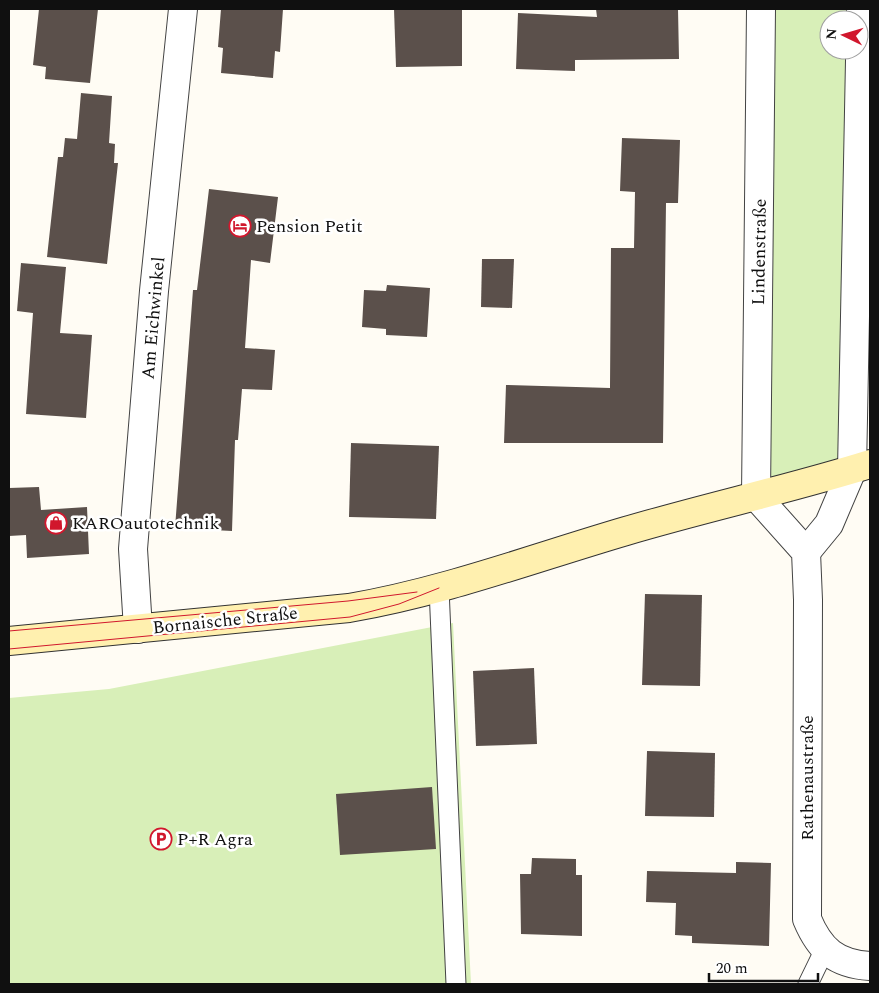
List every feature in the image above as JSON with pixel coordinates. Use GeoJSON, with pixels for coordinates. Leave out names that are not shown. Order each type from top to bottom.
{"type":"FeatureCollection","features":[{"type":"Feature","properties":{"kind":"main road","name":"Bornaische Straße"},"geometry":{"type":"LineString","coordinates":[[9,641],[349,608],[439,588],[626,530],[861,467]]}},
{"type":"Feature","properties":{"kind":"street","name":"Am Eichwinkel"},"geometry":{"type":"LineString","coordinates":[[138,629],[133,549],[154,291],[183,9]]}},
{"type":"Feature","properties":{"kind":"street","name":"Lindenstraße"},"geometry":{"type":"LineString","coordinates":[[756,496],[762,9]]}},
{"type":"Feature","properties":{"kind":"street"},"geometry":{"type":"LineString","coordinates":[[756,496],[806,552],[829,524],[861,467],[861,9]]}},
{"type":"Feature","properties":{"kind":"street","name":"Rathenaustraße"},"geometry":{"type":"LineString","coordinates":[[806,552],[808,600],[807,919],[814,936],[825,949],[842,961],[870,966]]}},
{"type":"Feature","properties":{"kind":"lane"},"geometry":{"type":"LineString","coordinates":[[439,588],[456,984]]}},
{"type":"Feature","properties":{"kind":"lane"},"geometry":{"type":"LineString","coordinates":[[808,984],[825,949]]}},
{"type":"Feature","properties":{"kind":"green space"},"geometry":{"type":"Polygon","coordinates":[[[761,9],[861,9],[819,10],[819,60],[860,60],[852,470],[756,496],[761,9]]]}},
{"type":"Feature","properties":{"kind":"green space","name":"P+R Agra"},"geometry":{"type":"Polygon","coordinates":[[[453,623],[471,984],[9,984],[9,698],[109,689],[453,623]]]}},
{"type":"Feature","properties":{"kind":"building"},"geometry":{"type":"Polygon","coordinates":[[[39,9],[98,9],[90,83],[45,79],[46,67],[33,65],[39,9]]]}},
{"type":"Feature","properties":{"kind":"building"},"geometry":{"type":"Polygon","coordinates":[[[221,9],[283,9],[280,52],[275,51],[273,78],[221,73],[223,48],[218,47],[221,9]]]}},
{"type":"Feature","properties":{"kind":"building"},"geometry":{"type":"Polygon","coordinates":[[[394,9],[462,9],[462,66],[396,67],[394,9]]]}},
{"type":"Feature","properties":{"kind":"building"},"geometry":{"type":"Polygon","coordinates":[[[596,9],[678,9],[679,59],[575,60],[575,71],[516,69],[518,13],[597,17],[596,9]]]}},
{"type":"Feature","properties":{"kind":"building"},"geometry":{"type":"Polygon","coordinates":[[[81,93],[112,96],[109,143],[115,144],[114,163],[118,163],[107,264],[47,257],[58,157],[63,157],[65,138],[77,139],[81,93]]]}},
{"type":"Feature","properties":{"kind":"building"},"geometry":{"type":"Polygon","coordinates":[[[622,138],[680,140],[678,203],[666,203],[663,443],[504,443],[506,385],[610,388],[611,248],[634,248],[635,192],[620,191],[622,138]]]}},
{"type":"Feature","properties":{"kind":"building"},"geometry":{"type":"Polygon","coordinates":[[[209,189],[278,197],[270,263],[251,260],[245,348],[275,350],[272,390],[242,389],[238,440],[235,440],[232,531],[175,528],[193,290],[197,290],[209,189]]]}},
{"type":"Feature","properties":{"kind":"building"},"geometry":{"type":"Polygon","coordinates":[[[482,259],[514,259],[512,308],[481,307],[482,259]]]}},
{"type":"Feature","properties":{"kind":"building"},"geometry":{"type":"Polygon","coordinates":[[[21,263],[66,267],[60,333],[92,335],[86,418],[26,414],[33,313],[17,311],[21,263]]]}},
{"type":"Feature","properties":{"kind":"building"},"geometry":{"type":"Polygon","coordinates":[[[387,285],[430,288],[427,337],[386,335],[386,329],[362,327],[364,290],[386,291],[387,285]]]}},
{"type":"Feature","properties":{"kind":"building"},"geometry":{"type":"Polygon","coordinates":[[[351,443],[439,446],[436,519],[349,517],[351,443]]]}},
{"type":"Feature","properties":{"kind":"building","name":"KAROautotechnik"},"geometry":{"type":"Polygon","coordinates":[[[39,487],[41,510],[87,507],[89,554],[27,558],[26,535],[9,536],[9,488],[39,487]]]}},
{"type":"Feature","properties":{"kind":"building"},"geometry":{"type":"Polygon","coordinates":[[[645,594],[702,595],[700,686],[642,685],[645,594]]]}},
{"type":"Feature","properties":{"kind":"building"},"geometry":{"type":"Polygon","coordinates":[[[534,668],[537,744],[476,746],[473,671],[534,668]]]}},
{"type":"Feature","properties":{"kind":"building"},"geometry":{"type":"Polygon","coordinates":[[[647,751],[715,753],[714,817],[645,816],[647,751]]]}},
{"type":"Feature","properties":{"kind":"building"},"geometry":{"type":"Polygon","coordinates":[[[432,787],[436,849],[340,855],[336,794],[432,787]]]}},
{"type":"Feature","properties":{"kind":"building"},"geometry":{"type":"Polygon","coordinates":[[[532,858],[576,859],[576,875],[582,875],[582,936],[521,934],[520,874],[531,874],[532,858]]]}},
{"type":"Feature","properties":{"kind":"building"},"geometry":{"type":"Polygon","coordinates":[[[736,862],[771,863],[769,946],[692,943],[692,936],[675,935],[676,903],[646,902],[647,871],[736,873],[736,862]]]}},
{"type":"Feature","properties":{"kind":"tram line"},"geometry":{"type":"LineString","coordinates":[[9,649],[350,617],[399,604],[439,588]]}},
{"type":"Feature","properties":{"kind":"tram line"},"geometry":{"type":"LineString","coordinates":[[9,631],[348,601],[417,592]]}},
{"type":"Feature","properties":{"kind":"place","name":"Pension Petit"},"geometry":{"type":"Point","coordinates":[240,226]}},
{"type":"Feature","properties":{"kind":"place","name":"KAROautotechnik"},"geometry":{"type":"Point","coordinates":[56,523]}},
{"type":"Feature","properties":{"kind":"place","name":"P+R Agra"},"geometry":{"type":"Point","coordinates":[161,839]}}]}
